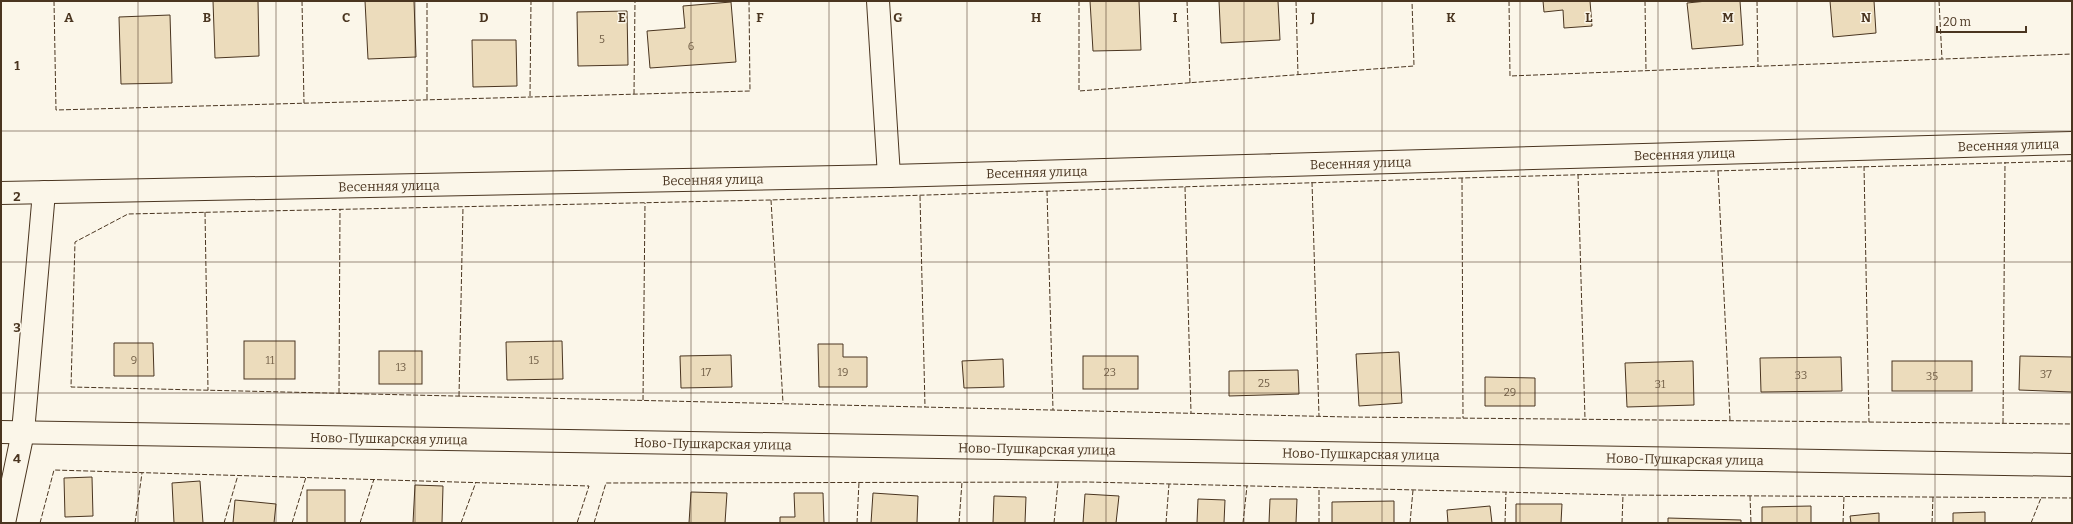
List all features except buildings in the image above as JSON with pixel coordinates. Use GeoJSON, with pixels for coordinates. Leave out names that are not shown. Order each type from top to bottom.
{"type":"FeatureCollection","features":[{"type":"Feature","properties":{"kind":"street"},"geometry":{"type":"LineString","coordinates":[[878,1],[889,176]]}},
{"type":"Feature","properties":{"kind":"street","name":"Весенняя улица"},"geometry":{"type":"LineString","coordinates":[[1,193],[889,176],[2072,143]]}},
{"type":"Feature","properties":{"kind":"street"},"geometry":{"type":"LineString","coordinates":[[4,523],[23,432],[44,192]]}},
{"type":"Feature","properties":{"kind":"street","name":"Ново-Пушкарская улица"},"geometry":{"type":"LineString","coordinates":[[1,432],[2072,465]]}},
{"type":"Feature","properties":{"kind":"fence"},"geometry":{"type":"LineString","coordinates":[[54,1],[56,110],[750,91],[749,1]]}},
{"type":"Feature","properties":{"kind":"fence"},"geometry":{"type":"LineString","coordinates":[[302,1],[304,103]]}},
{"type":"Feature","properties":{"kind":"fence"},"geometry":{"type":"LineString","coordinates":[[427,1],[427,99]]}},
{"type":"Feature","properties":{"kind":"fence"},"geometry":{"type":"LineString","coordinates":[[530,96],[531,1]]}},
{"type":"Feature","properties":{"kind":"fence"},"geometry":{"type":"LineString","coordinates":[[634,94],[635,1]]}},
{"type":"Feature","properties":{"kind":"fence"},"geometry":{"type":"LineString","coordinates":[[1079,1],[1079,91],[1414,66],[1412,1]]}},
{"type":"Feature","properties":{"kind":"fence"},"geometry":{"type":"LineString","coordinates":[[1187,1],[1190,83]]}},
{"type":"Feature","properties":{"kind":"fence"},"geometry":{"type":"LineString","coordinates":[[1296,1],[1298,75]]}},
{"type":"Feature","properties":{"kind":"fence"},"geometry":{"type":"LineString","coordinates":[[1509,1],[1510,76],[2072,54]]}},
{"type":"Feature","properties":{"kind":"fence"},"geometry":{"type":"LineString","coordinates":[[1645,1],[1646,70]]}},
{"type":"Feature","properties":{"kind":"fence"},"geometry":{"type":"LineString","coordinates":[[1757,1],[1758,66]]}},
{"type":"Feature","properties":{"kind":"fence"},"geometry":{"type":"LineString","coordinates":[[1939,1],[1942,59]]}},
{"type":"Feature","properties":{"kind":"fence"},"geometry":{"type":"LineString","coordinates":[[2072,161],[1462,178],[770,200],[128,214],[75,242],[71,387],[1348,417],[2072,424]]}},
{"type":"Feature","properties":{"kind":"fence"},"geometry":{"type":"LineString","coordinates":[[2003,423],[2005,162]]}},
{"type":"Feature","properties":{"kind":"fence"},"geometry":{"type":"LineString","coordinates":[[1864,166],[1869,422]]}},
{"type":"Feature","properties":{"kind":"fence"},"geometry":{"type":"LineString","coordinates":[[1718,171],[1730,420]]}},
{"type":"Feature","properties":{"kind":"fence"},"geometry":{"type":"LineString","coordinates":[[1578,174],[1585,419]]}},
{"type":"Feature","properties":{"kind":"fence"},"geometry":{"type":"LineString","coordinates":[[1462,178],[1463,418]]}},
{"type":"Feature","properties":{"kind":"fence"},"geometry":{"type":"LineString","coordinates":[[1312,182],[1319,416]]}},
{"type":"Feature","properties":{"kind":"fence"},"geometry":{"type":"LineString","coordinates":[[1185,187],[1191,413]]}},
{"type":"Feature","properties":{"kind":"fence"},"geometry":{"type":"LineString","coordinates":[[1047,191],[1053,410]]}},
{"type":"Feature","properties":{"kind":"fence"},"geometry":{"type":"LineString","coordinates":[[920,196],[925,407]]}},
{"type":"Feature","properties":{"kind":"fence"},"geometry":{"type":"LineString","coordinates":[[771,200],[783,403]]}},
{"type":"Feature","properties":{"kind":"fence"},"geometry":{"type":"LineString","coordinates":[[643,400],[645,203]]}},
{"type":"Feature","properties":{"kind":"fence"},"geometry":{"type":"LineString","coordinates":[[459,396],[463,207]]}},
{"type":"Feature","properties":{"kind":"fence"},"geometry":{"type":"LineString","coordinates":[[339,393],[340,209]]}},
{"type":"Feature","properties":{"kind":"fence"},"geometry":{"type":"LineString","coordinates":[[205,212],[208,390]]}},
{"type":"Feature","properties":{"kind":"fence"},"geometry":{"type":"LineString","coordinates":[[40,523],[54,470],[589,486],[577,523]]}},
{"type":"Feature","properties":{"kind":"fence"},"geometry":{"type":"LineString","coordinates":[[135,523],[142,473]]}},
{"type":"Feature","properties":{"kind":"fence"},"geometry":{"type":"LineString","coordinates":[[224,523],[238,475]]}},
{"type":"Feature","properties":{"kind":"fence"},"geometry":{"type":"LineString","coordinates":[[292,523],[306,477]]}},
{"type":"Feature","properties":{"kind":"fence"},"geometry":{"type":"LineString","coordinates":[[360,523],[374,479]]}},
{"type":"Feature","properties":{"kind":"fence"},"geometry":{"type":"LineString","coordinates":[[461,523],[476,482]]}},
{"type":"Feature","properties":{"kind":"fence"},"geometry":{"type":"LineString","coordinates":[[857,523],[859,482]]}},
{"type":"Feature","properties":{"kind":"fence"},"geometry":{"type":"LineString","coordinates":[[959,523],[962,482]]}},
{"type":"Feature","properties":{"kind":"fence"},"geometry":{"type":"LineString","coordinates":[[1054,523],[1058,482]]}},
{"type":"Feature","properties":{"kind":"fence"},"geometry":{"type":"LineString","coordinates":[[594,523],[606,483],[1088,482],[1623,495],[2072,498]]}},
{"type":"Feature","properties":{"kind":"fence"},"geometry":{"type":"LineString","coordinates":[[1166,523],[1169,484]]}},
{"type":"Feature","properties":{"kind":"fence"},"geometry":{"type":"LineString","coordinates":[[1243,523],[1247,486]]}},
{"type":"Feature","properties":{"kind":"fence"},"geometry":{"type":"LineString","coordinates":[[1319,487],[1319,523]]}},
{"type":"Feature","properties":{"kind":"fence"},"geometry":{"type":"LineString","coordinates":[[1410,523],[1413,490]]}},
{"type":"Feature","properties":{"kind":"fence"},"geometry":{"type":"LineString","coordinates":[[1505,523],[1506,492]]}},
{"type":"Feature","properties":{"kind":"fence"},"geometry":{"type":"LineString","coordinates":[[1622,523],[1623,495]]}},
{"type":"Feature","properties":{"kind":"fence"},"geometry":{"type":"LineString","coordinates":[[1750,496],[1751,523]]}},
{"type":"Feature","properties":{"kind":"fence"},"geometry":{"type":"LineString","coordinates":[[1843,523],[1844,496]]}},
{"type":"Feature","properties":{"kind":"fence"},"geometry":{"type":"LineString","coordinates":[[1932,523],[1933,497]]}},
{"type":"Feature","properties":{"kind":"fence"},"geometry":{"type":"LineString","coordinates":[[2031,523],[2041,498]]}}]}
